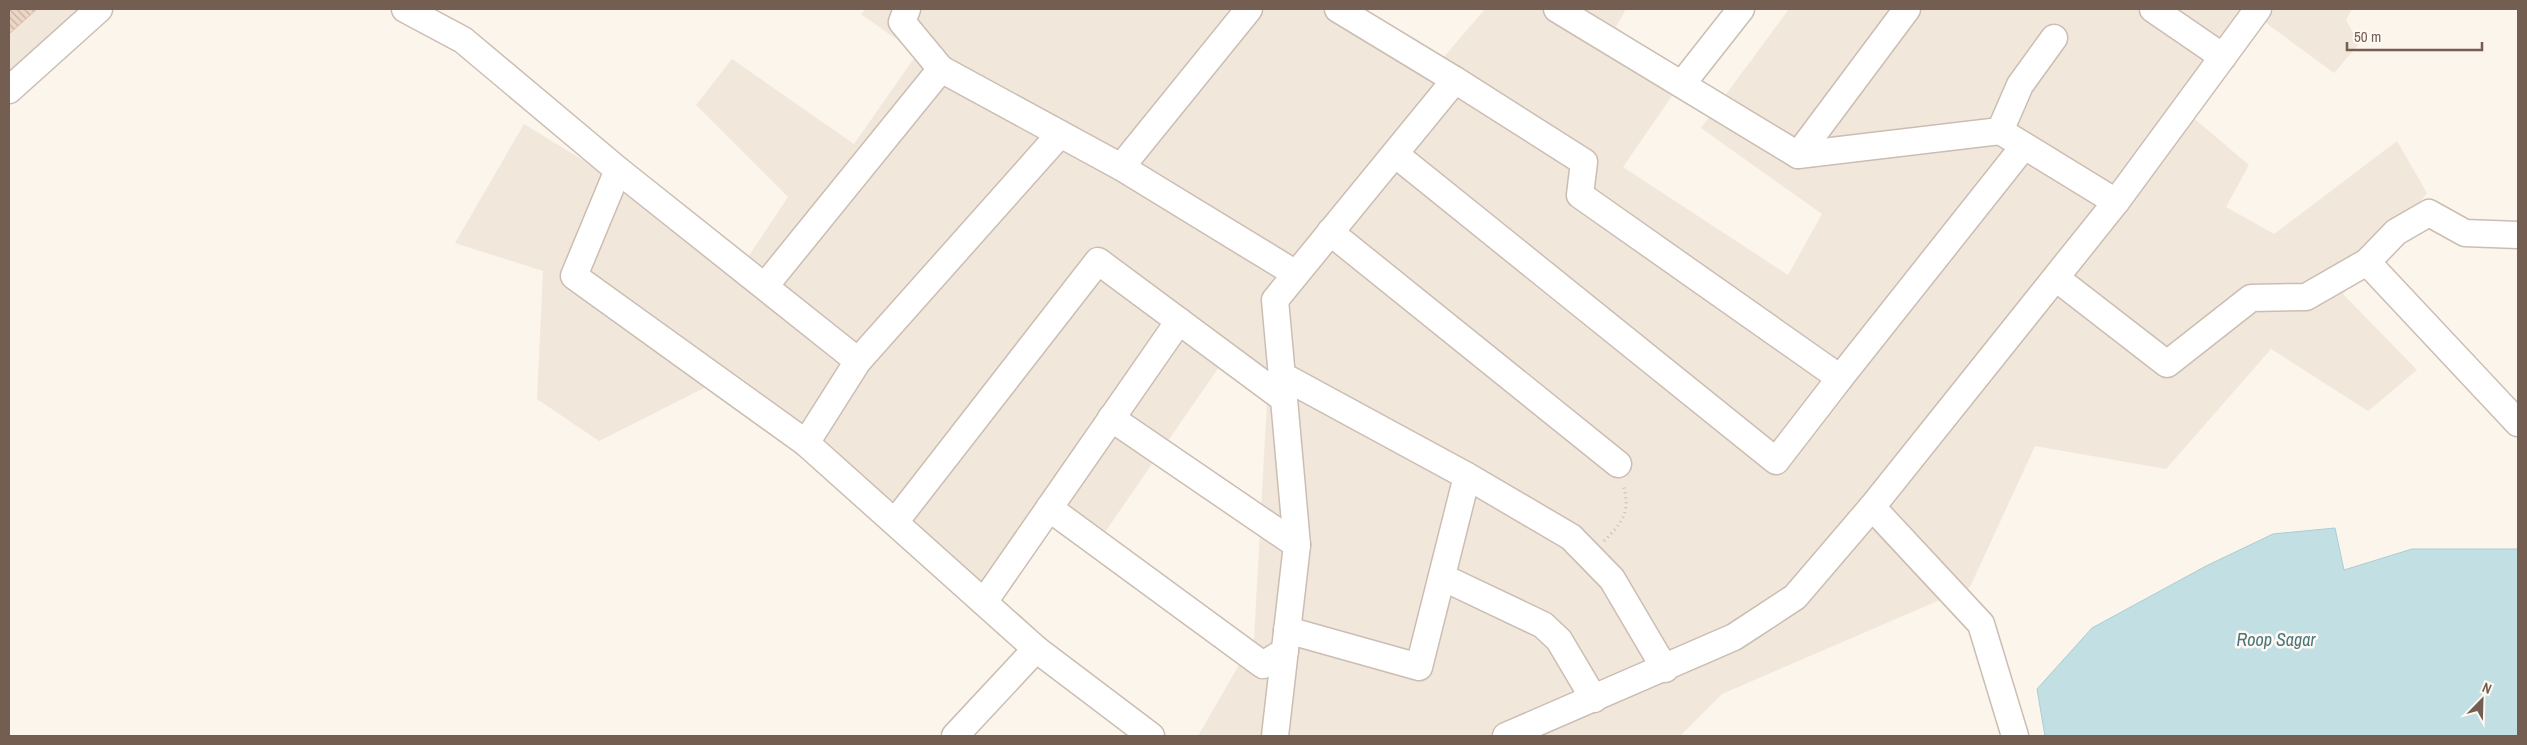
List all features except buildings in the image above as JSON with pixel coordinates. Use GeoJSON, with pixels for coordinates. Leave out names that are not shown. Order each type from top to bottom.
{"type":"FeatureCollection","features":[{"type":"Feature","properties":{"kind":"street"},"geometry":{"type":"LineString","coordinates":[[9,90],[99,9]]}},
{"type":"Feature","properties":{"kind":"street"},"geometry":{"type":"LineString","coordinates":[[405,9],[462,40],[618,170],[858,361]]}},
{"type":"Feature","properties":{"kind":"street"},"geometry":{"type":"LineString","coordinates":[[906,9],[902,22],[941,69],[1121,167],[1296,274]]}},
{"type":"Feature","properties":{"kind":"street"},"geometry":{"type":"LineString","coordinates":[[1121,167],[1249,9]]}},
{"type":"Feature","properties":{"kind":"street"},"geometry":{"type":"LineString","coordinates":[[1338,9],[1455,80],[1584,162],[1580,195],[1840,378]]}},
{"type":"Feature","properties":{"kind":"street"},"geometry":{"type":"LineString","coordinates":[[1557,9],[1798,155],[2000,131],[2116,202]]}},
{"type":"Feature","properties":{"kind":"street"},"geometry":{"type":"LineString","coordinates":[[1682,84],[1742,9]]}},
{"type":"Feature","properties":{"kind":"street"},"geometry":{"type":"LineString","coordinates":[[1798,155],[1907,9]]}},
{"type":"Feature","properties":{"kind":"street"},"geometry":{"type":"LineString","coordinates":[[2153,9],[2223,57]]}},
{"type":"Feature","properties":{"kind":"street"},"geometry":{"type":"LineString","coordinates":[[1521,734],[1594,699],[1734,637],[1795,597],[1872,507],[2116,202],[2258,9]]}},
{"type":"Feature","properties":{"kind":"street"},"geometry":{"type":"LineString","coordinates":[[2000,131],[2020,85],[2054,38]]}},
{"type":"Feature","properties":{"kind":"street"},"geometry":{"type":"LineString","coordinates":[[764,286],[941,69]]}},
{"type":"Feature","properties":{"kind":"street"},"geometry":{"type":"LineString","coordinates":[[1275,736],[1297,545],[1275,300],[1455,80]]}},
{"type":"Feature","properties":{"kind":"street"},"geometry":{"type":"LineString","coordinates":[[806,443],[858,361],[1060,134]]}},
{"type":"Feature","properties":{"kind":"street"},"geometry":{"type":"LineString","coordinates":[[1394,154],[1776,461],[2024,146]]}},
{"type":"Feature","properties":{"kind":"street"},"geometry":{"type":"LineString","coordinates":[[618,170],[574,276],[806,443],[1036,648],[1151,736]]}},
{"type":"Feature","properties":{"kind":"street"},"geometry":{"type":"LineString","coordinates":[[2056,278],[2167,364],[2251,298],[2306,297],[2367,262],[2396,232],[2429,213],[2465,233],[2518,235]]}},
{"type":"Feature","properties":{"kind":"street"},"geometry":{"type":"LineString","coordinates":[[1330,232],[1618,464]]}},
{"type":"Feature","properties":{"kind":"street"},"geometry":{"type":"LineString","coordinates":[[895,522],[1098,261],[1179,321],[1282,387],[1467,476],[1571,537],[1612,579],[1665,669]]}},
{"type":"Feature","properties":{"kind":"street"},"geometry":{"type":"LineString","coordinates":[[2367,262],[2518,423]]}},
{"type":"Feature","properties":{"kind":"street"},"geometry":{"type":"LineString","coordinates":[[984,602],[1179,321]]}},
{"type":"Feature","properties":{"kind":"street"},"geometry":{"type":"LineString","coordinates":[[1112,418],[1297,545]]}},
{"type":"Feature","properties":{"kind":"street"},"geometry":{"type":"LineString","coordinates":[[1286,641],[1418,668],[1467,476]]}},
{"type":"Feature","properties":{"kind":"street"},"geometry":{"type":"LineString","coordinates":[[1872,507],[1981,624],[2015,736]]}},
{"type":"Feature","properties":{"kind":"street"},"geometry":{"type":"LineString","coordinates":[[1049,508],[1262,665],[1286,641]]}},
{"type":"Feature","properties":{"kind":"street"},"geometry":{"type":"LineString","coordinates":[[1442,576],[1543,625],[1559,640],[1594,699]]}},
{"type":"Feature","properties":{"kind":"street"},"geometry":{"type":"LineString","coordinates":[[955,736],[1036,648]]}},
{"type":"Feature","properties":{"kind":"path"},"geometry":{"type":"LineString","coordinates":[[1590,556],[1622,524],[1628,500],[1618,464]]}},
{"type":"Feature","properties":{"kind":"shaded area"},"geometry":{"type":"Polygon","coordinates":[[[9,9],[84,9],[9,81],[9,9]]]}},
{"type":"Feature","properties":{"kind":"shaded area"},"geometry":{"type":"Polygon","coordinates":[[[866,9],[1350,9],[1436,66],[1485,9],[1626,9],[1616,27],[1685,77],[1623,167],[1788,275],[1822,214],[1701,128],[1789,9],[2352,9],[2346,20],[2359,44],[2334,73],[2258,17],[2191,116],[2249,165],[2226,207],[2274,234],[2397,141],[2427,193],[2343,294],[2417,370],[2368,411],[2271,349],[2166,469],[2035,446],[1970,587],[1722,694],[1680,736],[1198,736],[1254,639],[1267,401],[1219,367],[1103,535],[1058,515],[997,605],[712,384],[599,441],[537,399],[543,271],[455,243],[524,124],[746,260],[788,197],[696,105],[732,59],[854,144],[917,54],[861,14],[866,9]]]}},
{"type":"Feature","properties":{"kind":"water","name":"Roop Sagar"},"geometry":{"type":"Polygon","coordinates":[[[2335,528],[2344,570],[2412,549],[2518,549],[2518,736],[2045,736],[2037,689],[2092,628],[2206,566],[2273,534],[2335,528]]]}}]}
